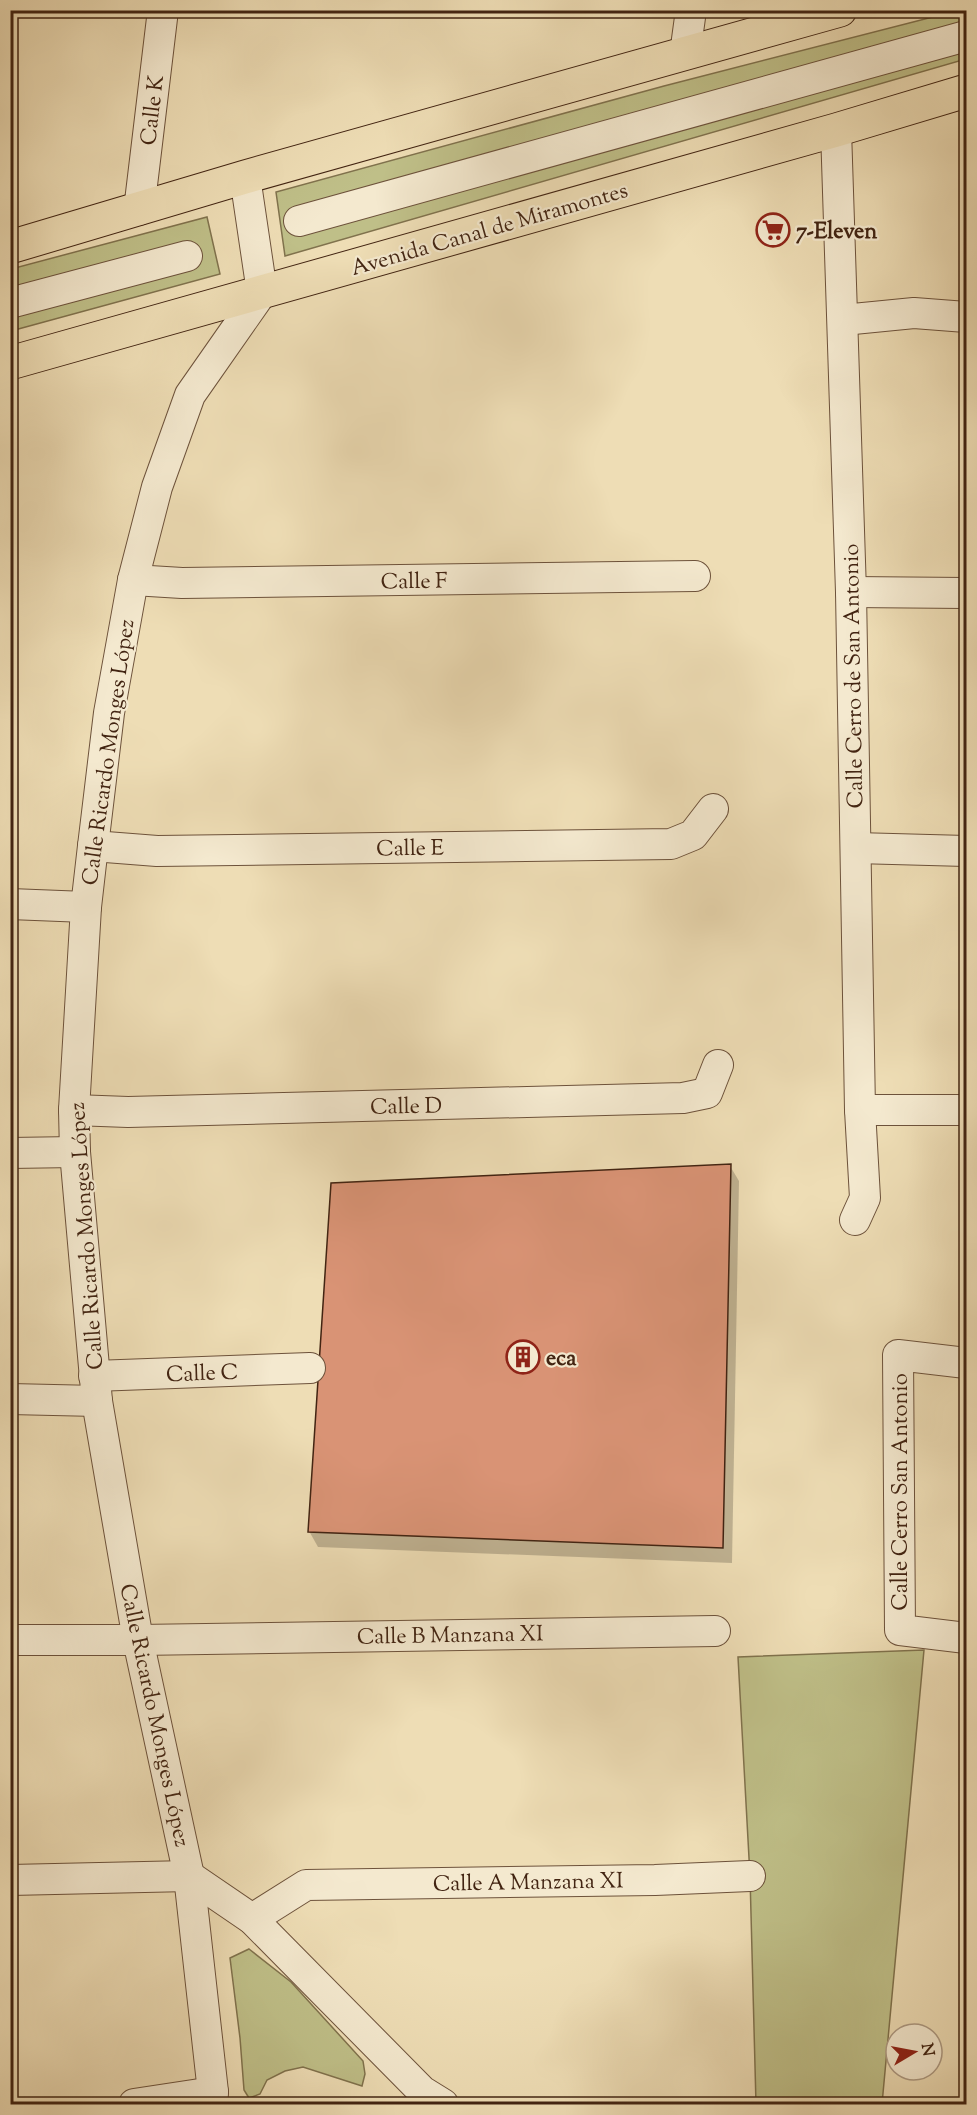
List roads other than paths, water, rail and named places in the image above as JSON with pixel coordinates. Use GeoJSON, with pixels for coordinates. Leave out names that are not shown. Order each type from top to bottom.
{"type":"FeatureCollection","features":[{"type":"Feature","properties":{"kind":"main road"},"geometry":{"type":"LineString","coordinates":[[10,247],[245,177],[829,12]]}},
{"type":"Feature","properties":{"kind":"main road","name":"Avenida Canal de Miramontes"},"geometry":{"type":"LineString","coordinates":[[10,363],[836,130],[966,91]]}},
{"type":"Feature","properties":{"kind":"street","name":"Calle K"},"geometry":{"type":"LineString","coordinates":[[139,210],[163,10]]}},
{"type":"Feature","properties":{"kind":"street"},"geometry":{"type":"LineString","coordinates":[[685,54],[691,10]]}},
{"type":"Feature","properties":{"kind":"street"},"geometry":{"type":"LineString","coordinates":[[298,221],[966,36]]}},
{"type":"Feature","properties":{"kind":"street","name":"Calle Cerro de San Antonio"},"geometry":{"type":"LineString","coordinates":[[836,130],[851,592],[860,1110],[865,1198],[855,1220]]}},
{"type":"Feature","properties":{"kind":"street"},"geometry":{"type":"LineString","coordinates":[[245,177],[262,292]]}},
{"type":"Feature","properties":{"kind":"street"},"geometry":{"type":"LineString","coordinates":[[10,303],[187,256]]}},
{"type":"Feature","properties":{"kind":"street","name":"Calle Ricardo Monges López"},"geometry":{"type":"LineString","coordinates":[[212,2098],[189,1876],[138,1640],[95,1388],[75,1152],[74,1110],[86,907],[109,713],[133,580],[157,487],[190,395],[262,292]]}},
{"type":"Feature","properties":{"kind":"street"},"geometry":{"type":"LineString","coordinates":[[843,320],[914,313],[966,317]]}},
{"type":"Feature","properties":{"kind":"street","name":"Calle F"},"geometry":{"type":"LineString","coordinates":[[133,580],[183,583],[695,576]]}},
{"type":"Feature","properties":{"kind":"street"},"geometry":{"type":"LineString","coordinates":[[851,592],[966,593]]}},
{"type":"Feature","properties":{"kind":"street","name":"Calle E"},"geometry":{"type":"LineString","coordinates":[[93,846],[157,851],[670,844],[693,835],[713,809]]}},
{"type":"Feature","properties":{"kind":"street"},"geometry":{"type":"LineString","coordinates":[[856,848],[966,851]]}},
{"type":"Feature","properties":{"kind":"street"},"geometry":{"type":"LineString","coordinates":[[10,904],[86,907]]}},
{"type":"Feature","properties":{"kind":"street","name":"Calle D"},"geometry":{"type":"LineString","coordinates":[[74,1110],[128,1112],[683,1098],[707,1093],[718,1065]]}},
{"type":"Feature","properties":{"kind":"street"},"geometry":{"type":"LineString","coordinates":[[860,1110],[966,1110]]}},
{"type":"Feature","properties":{"kind":"street"},"geometry":{"type":"LineString","coordinates":[[10,1153],[75,1152]]}},
{"type":"Feature","properties":{"kind":"street","name":"Calle Cerro San Antonio"},"geometry":{"type":"LineString","coordinates":[[966,1363],[898,1355],[900,1630],[966,1638]]}},
{"type":"Feature","properties":{"kind":"street","name":"Calle C"},"geometry":{"type":"LineString","coordinates":[[10,1399],[95,1388],[310,1368]]}},
{"type":"Feature","properties":{"kind":"street","name":"Calle B Manzana XI"},"geometry":{"type":"LineString","coordinates":[[10,1640],[715,1631]]}},
{"type":"Feature","properties":{"kind":"street"},"geometry":{"type":"LineString","coordinates":[[10,1880],[189,1876],[252,1919],[422,2091],[443,2104]]}},
{"type":"Feature","properties":{"kind":"street","name":"Calle A Manzana XI"},"geometry":{"type":"LineString","coordinates":[[252,1919],[306,1885],[655,1880],[750,1876]]}},
{"type":"Feature","properties":{"kind":"street"},"geometry":{"type":"LineString","coordinates":[[134,2104],[212,2098]]}},
{"type":"Feature","properties":{"kind":"place","name":"7-Eleven"},"geometry":{"type":"Point","coordinates":[773,230]}},
{"type":"Feature","properties":{"kind":"place","name":"eca"},"geometry":{"type":"Point","coordinates":[523,1357]}}]}
